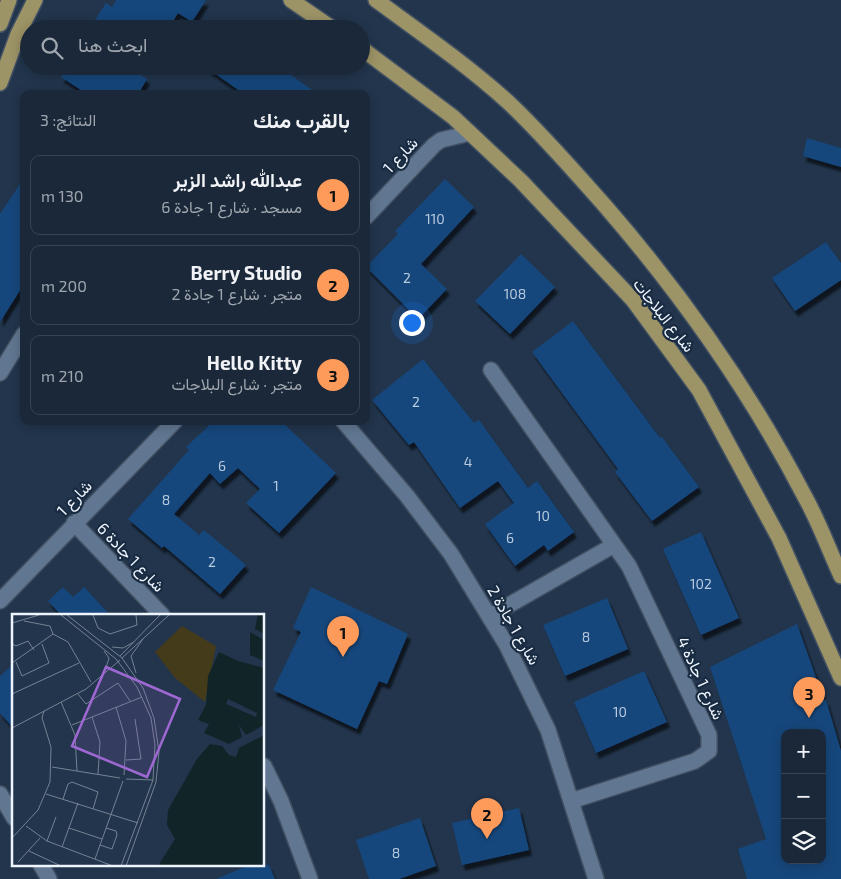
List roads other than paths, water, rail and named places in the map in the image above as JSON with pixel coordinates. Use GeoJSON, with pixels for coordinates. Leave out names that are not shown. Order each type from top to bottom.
{"type":"FeatureCollection","features":[{"type":"Feature","properties":{"kind":"main road"},"geometry":{"type":"LineString","coordinates":[[0,24],[9,0]]}},
{"type":"Feature","properties":{"kind":"main road"},"geometry":{"type":"LineString","coordinates":[[291,0],[320,20]]}},
{"type":"Feature","properties":{"kind":"main road","name":"شارع البلاجات"},"geometry":{"type":"LineString","coordinates":[[376,0],[444,49],[507,102],[565,160],[633,239],[688,310],[743,390],[806,498],[841,576]]}},
{"type":"Feature","properties":{"kind":"main road"},"geometry":{"type":"LineString","coordinates":[[25,20],[35,1]]}},
{"type":"Feature","properties":{"kind":"main road"},"geometry":{"type":"LineString","coordinates":[[0,83],[20,30]]}},
{"type":"Feature","properties":{"kind":"main road","name":"شارع البلاجات"},"geometry":{"type":"LineString","coordinates":[[370,55],[453,118],[521,181],[633,300],[699,390],[779,538],[841,678]]}},
{"type":"Feature","properties":{"kind":"street","name":"شارع 1"},"geometry":{"type":"LineString","coordinates":[[370,213],[434,144],[470,134]]}},
{"type":"Feature","properties":{"kind":"street"},"geometry":{"type":"LineString","coordinates":[[0,373],[20,340]]}},
{"type":"Feature","properties":{"kind":"street","name":"شارع 1 جادة 4"},"geometry":{"type":"LineString","coordinates":[[491,370],[636,579],[709,735],[709,751],[695,761],[571,801]]}},
{"type":"Feature","properties":{"kind":"street","name":"شارع 1"},"geometry":{"type":"LineString","coordinates":[[0,601],[171,425]]}},
{"type":"Feature","properties":{"kind":"street","name":"شارع 1 جادة 2"},"geometry":{"type":"LineString","coordinates":[[346,425],[407,496],[451,554],[490,616],[521,672],[548,730],[596,879]]}},
{"type":"Feature","properties":{"kind":"street","name":"شارع 1 جادة 6"},"geometry":{"type":"LineString","coordinates":[[74,524],[161,614]]}},
{"type":"Feature","properties":{"kind":"street"},"geometry":{"type":"LineString","coordinates":[[490,616],[614,545]]}},
{"type":"Feature","properties":{"kind":"street"},"geometry":{"type":"LineString","coordinates":[[265,768],[281,801],[310,879]]}},
{"type":"Feature","properties":{"kind":"street"},"geometry":{"type":"LineString","coordinates":[[0,794],[12,815]]}},
{"type":"Feature","properties":{"kind":"street"},"geometry":{"type":"LineString","coordinates":[[43,866],[50,879]]}},
{"type":"Feature","properties":{"kind":"place","name":"عبدالله راشد الزير"},"geometry":{"type":"Point","coordinates":[343,657]}},
{"type":"Feature","properties":{"kind":"place","name":"Hello Kitty"},"geometry":{"type":"Point","coordinates":[809,718]}},
{"type":"Feature","properties":{"kind":"place","name":"Berry Studio"},"geometry":{"type":"Point","coordinates":[487,839]}}]}
